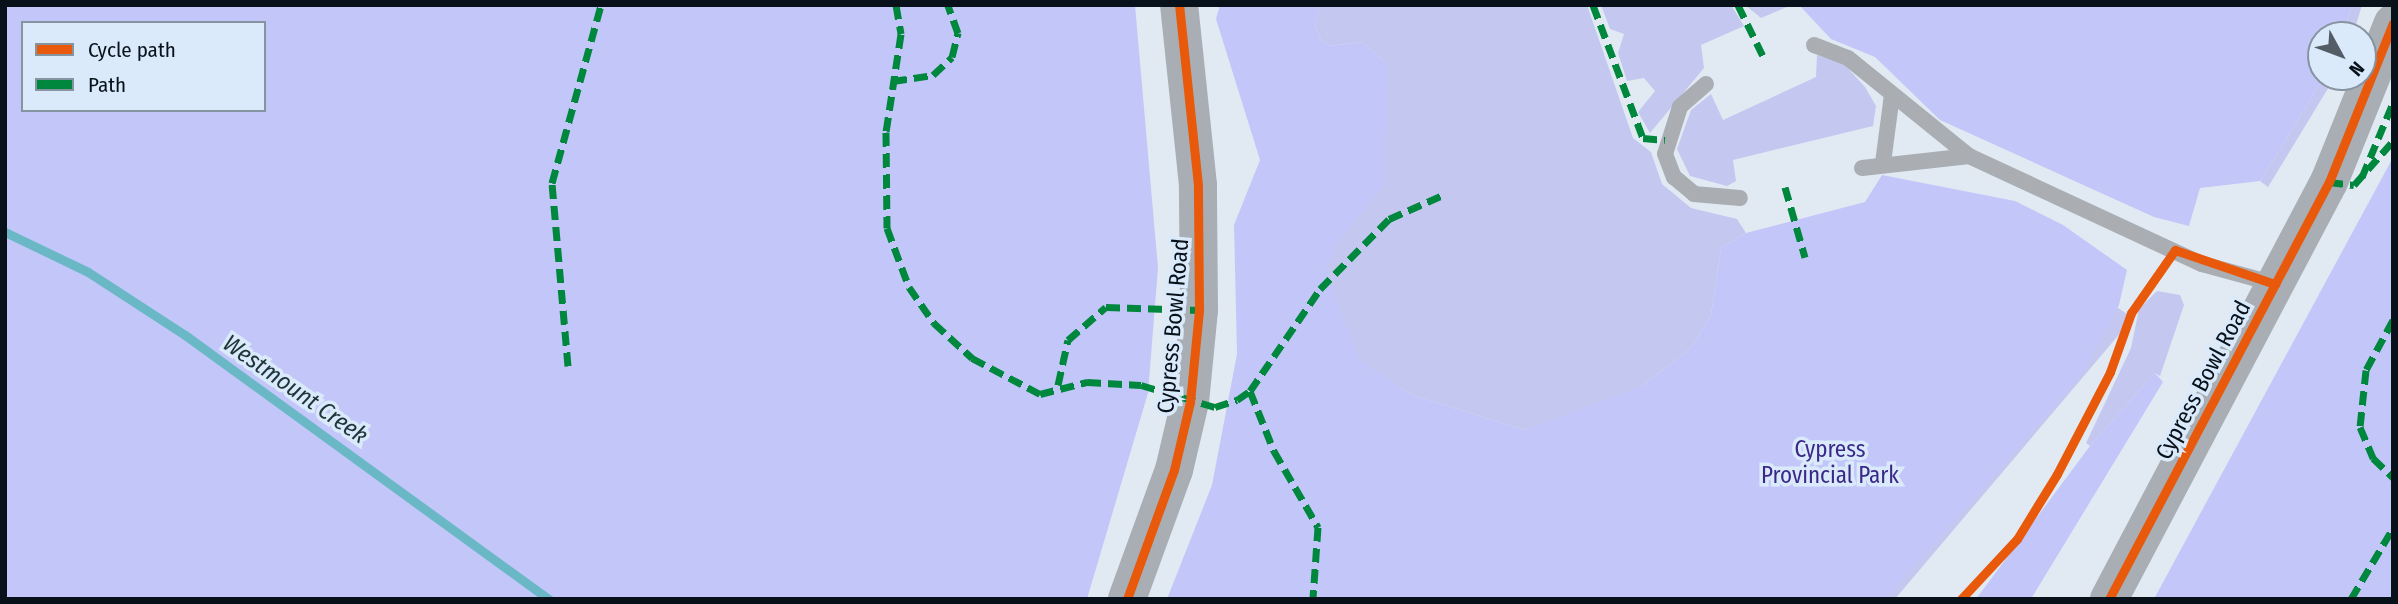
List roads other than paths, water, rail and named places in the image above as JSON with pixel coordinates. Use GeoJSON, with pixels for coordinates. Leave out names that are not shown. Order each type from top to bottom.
{"type":"FeatureCollection","features":[{"type":"Feature","properties":{"kind":"street","name":"Cypress Bowl Road"},"geometry":{"type":"LineString","coordinates":[[1127,599],[1174,470],[1190,402],[1199,310],[1198,185],[1179,5]]}},
{"type":"Feature","properties":{"kind":"street","name":"Cypress Bowl Road"},"geometry":{"type":"LineString","coordinates":[[2109,599],[2329,182],[2393,23]]}},
{"type":"Feature","properties":{"kind":"lane"},"geometry":{"type":"LineString","coordinates":[[1814,44],[1828,45],[1969,156],[2202,264],[2274,284]]}},
{"type":"Feature","properties":{"kind":"lane"},"geometry":{"type":"LineString","coordinates":[[1706,84],[1671,123],[1665,154],[1674,177],[1694,194],[1740,198]]}},
{"type":"Feature","properties":{"kind":"lane"},"geometry":{"type":"LineString","coordinates":[[1883,163],[1892,95]]}},
{"type":"Feature","properties":{"kind":"lane"},"geometry":{"type":"LineString","coordinates":[[1862,168],[1883,163],[1969,156]]}},
{"type":"Feature","properties":{"kind":"waterway","name":"Westmount Creek"},"geometry":{"type":"LineString","coordinates":[[5,232],[88,272],[185,335],[549,599]]}},
{"type":"Feature","properties":{"kind":"park label","name":"Cypress Provincial Park"},"geometry":{"type":"Point","coordinates":[1830,462]}}]}
